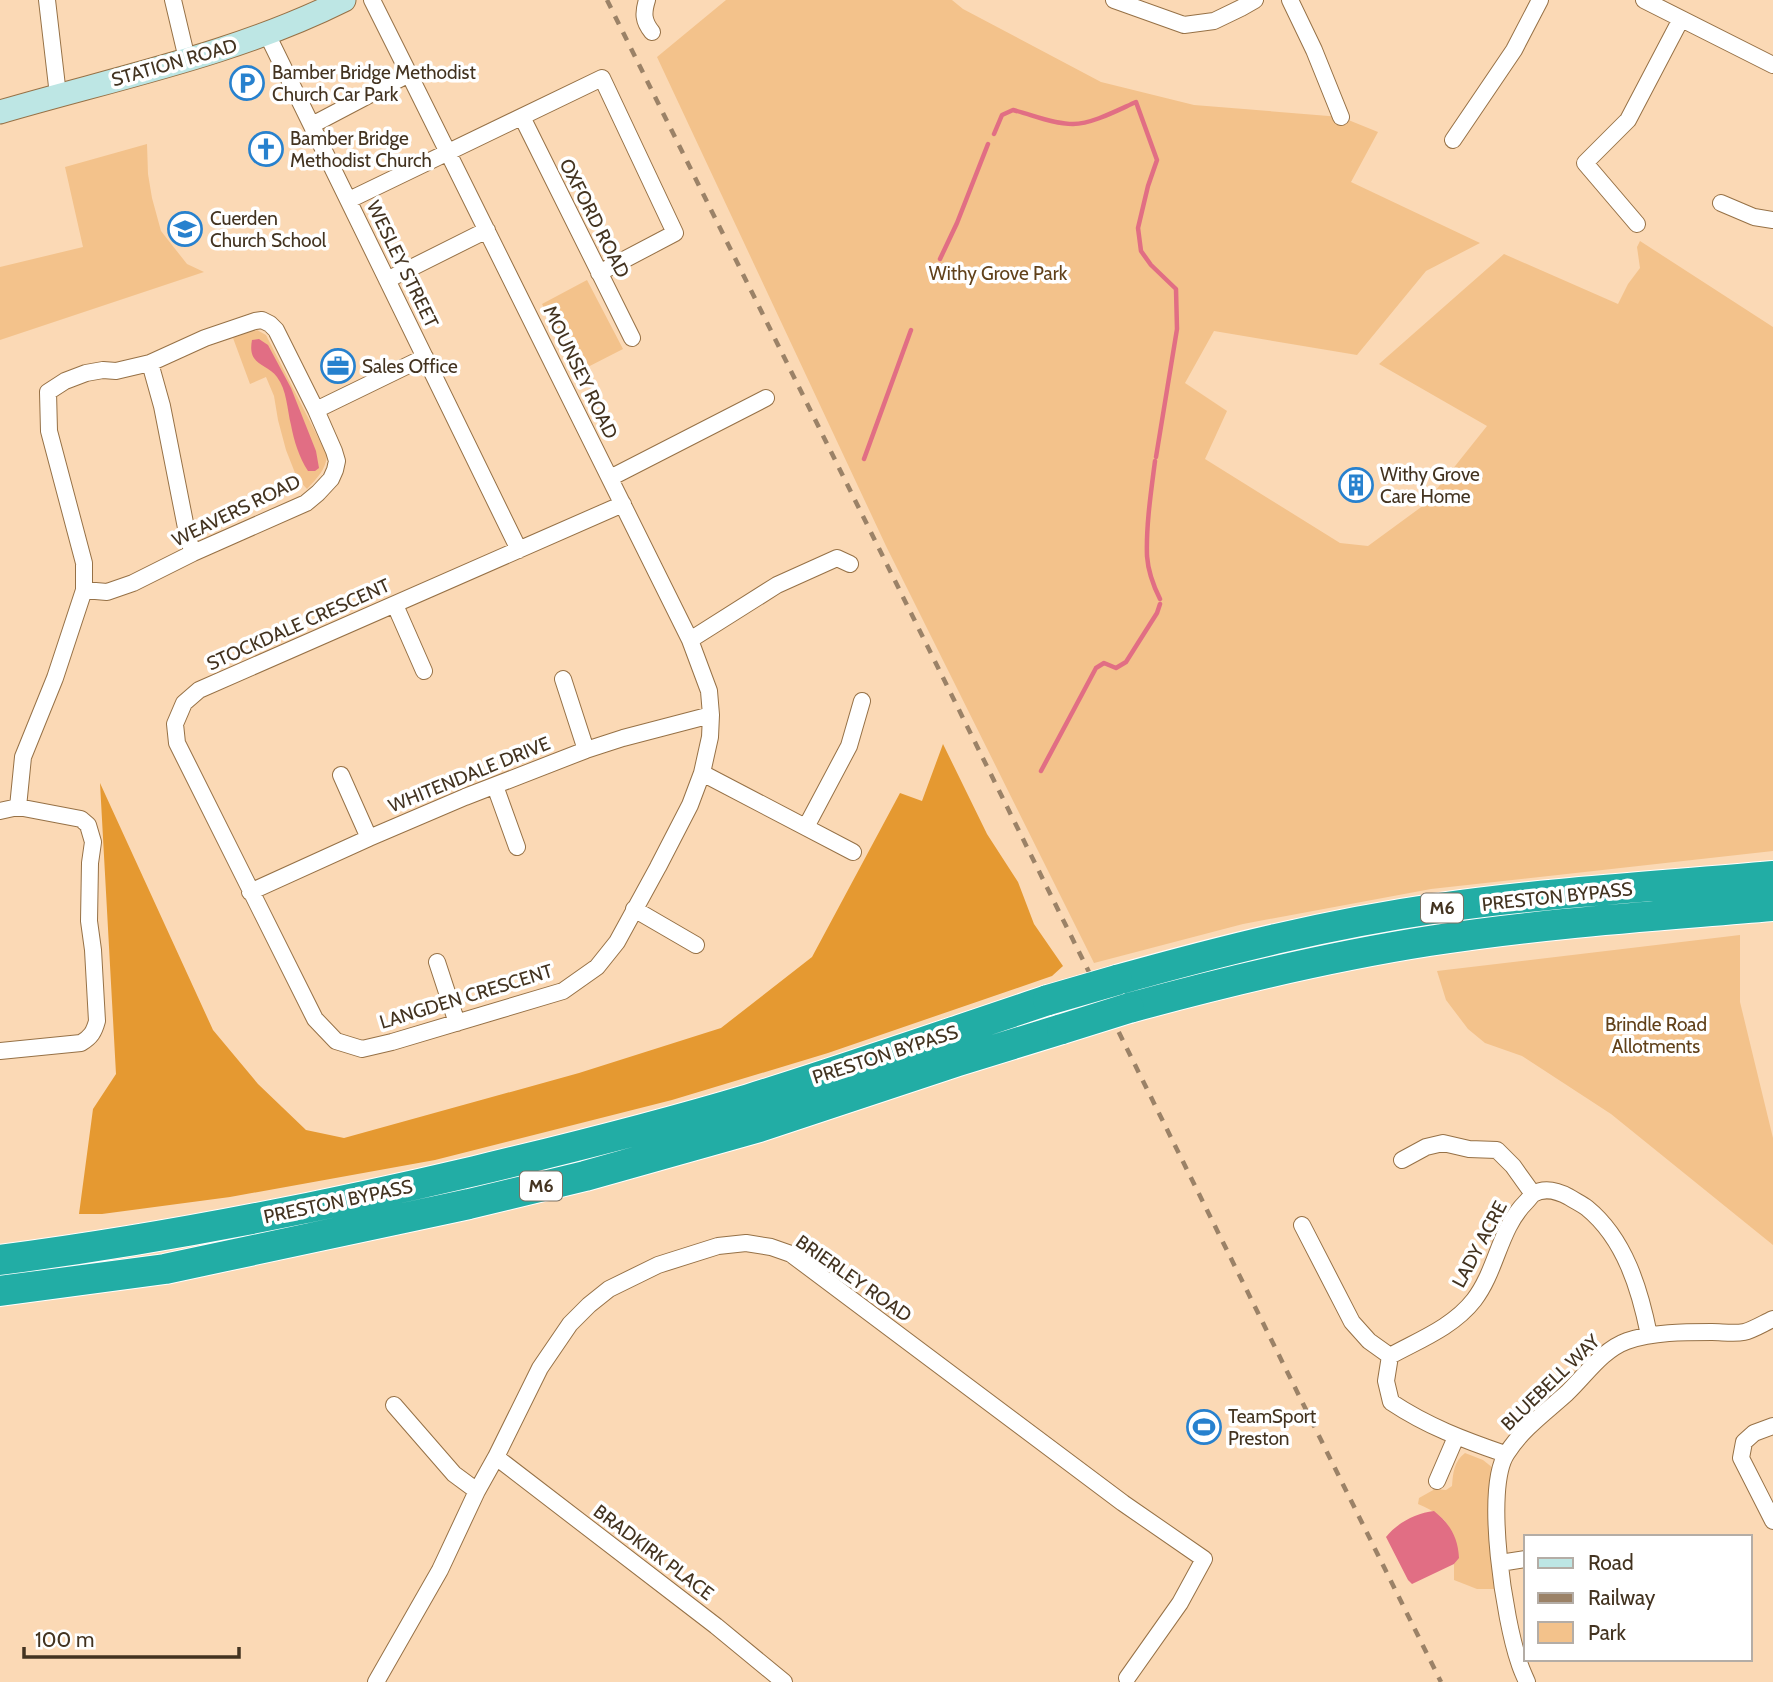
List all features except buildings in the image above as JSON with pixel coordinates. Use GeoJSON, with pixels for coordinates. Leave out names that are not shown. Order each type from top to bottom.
{"type":"FeatureCollection","features":[{"type":"Feature","properties":{"kind":"highway","name":"PRESTON BYPASS"},"geometry":{"type":"LineString","coordinates":[[0,1260],[139,1240],[256,1219],[391,1191],[577,1146],[750,1098],[1048,1000],[1205,955],[1293,934],[1440,908],[1773,876]]}},
{"type":"Feature","properties":{"kind":"highway","name":"PRESTON BYPASS"},"geometry":{"type":"LineString","coordinates":[[3,1291],[165,1269],[468,1204],[584,1176],[759,1127],[1129,1008],[1300,964],[1432,941],[1561,925],[1773,906]]}},
{"type":"Feature","properties":{"kind":"main road","name":"STATION ROAD"},"geometry":{"type":"LineString","coordinates":[[0,112],[267,34],[344,0]]}},
{"type":"Feature","properties":{"kind":"street"},"geometry":{"type":"LineString","coordinates":[[47,0],[58,95]]}},
{"type":"Feature","properties":{"kind":"street"},"geometry":{"type":"LineString","coordinates":[[173,0],[187,59]]}},
{"type":"Feature","properties":{"kind":"street","name":"MOUNSEY ROAD"},"geometry":{"type":"LineString","coordinates":[[372,0],[690,640],[709,691],[710,737],[702,772]]}},
{"type":"Feature","properties":{"kind":"street"},"geometry":{"type":"LineString","coordinates":[[647,0],[644,22],[652,32]]}},
{"type":"Feature","properties":{"kind":"street"},"geometry":{"type":"LineString","coordinates":[[1114,0],[1184,25],[1214,21],[1255,0]]}},
{"type":"Feature","properties":{"kind":"street"},"geometry":{"type":"LineString","coordinates":[[1290,0],[1341,117]]}},
{"type":"Feature","properties":{"kind":"street"},"geometry":{"type":"LineString","coordinates":[[1453,140],[1514,50],[1540,0]]}},
{"type":"Feature","properties":{"kind":"street"},"geometry":{"type":"LineString","coordinates":[[1644,0],[1674,10],[1773,65]]}},
{"type":"Feature","properties":{"kind":"street"},"geometry":{"type":"LineString","coordinates":[[1637,224],[1585,163],[1628,120],[1674,10]]}},
{"type":"Feature","properties":{"kind":"street","name":"WESLEY STREET"},"geometry":{"type":"LineString","coordinates":[[267,34],[519,550]]}},
{"type":"Feature","properties":{"kind":"street"},"geometry":{"type":"LineString","coordinates":[[312,125],[409,74]]}},
{"type":"Feature","properties":{"kind":"street"},"geometry":{"type":"LineString","coordinates":[[349,200],[602,78],[675,233],[599,273]]}},
{"type":"Feature","properties":{"kind":"street","name":"OXFORD ROAD"},"geometry":{"type":"LineString","coordinates":[[522,117],[632,338]]}},
{"type":"Feature","properties":{"kind":"street"},"geometry":{"type":"LineString","coordinates":[[1721,203],[1754,217],[1773,220]]}},
{"type":"Feature","properties":{"kind":"street"},"geometry":{"type":"LineString","coordinates":[[387,280],[487,230]]}},
{"type":"Feature","properties":{"kind":"street","name":"WEAVERS ROAD"},"geometry":{"type":"LineString","coordinates":[[84,590],[107,592],[133,583],[306,503],[331,479],[335,470],[337,461],[334,451],[316,410],[276,330],[270,324],[262,320],[205,338],[149,363]]}},
{"type":"Feature","properties":{"kind":"street"},"geometry":{"type":"LineString","coordinates":[[316,410],[425,357]]}},
{"type":"Feature","properties":{"kind":"street"},"geometry":{"type":"LineString","coordinates":[[18,807],[23,757],[55,678],[84,590],[84,564],[49,431],[48,392],[86,373],[117,371],[149,363],[162,406],[193,553]]}},
{"type":"Feature","properties":{"kind":"street"},"geometry":{"type":"LineString","coordinates":[[610,478],[766,398]]}},
{"type":"Feature","properties":{"kind":"street","name":"STOCKDALE CRESCENT"},"geometry":{"type":"LineString","coordinates":[[250,892],[177,743],[175,724],[184,703],[199,691],[623,504]]}},
{"type":"Feature","properties":{"kind":"street"},"geometry":{"type":"LineString","coordinates":[[690,640],[777,585],[836,558],[850,564]]}},
{"type":"Feature","properties":{"kind":"street"},"geometry":{"type":"LineString","coordinates":[[395,605],[424,671]]}},
{"type":"Feature","properties":{"kind":"street"},"geometry":{"type":"LineString","coordinates":[[564,679],[586,750]]}},
{"type":"Feature","properties":{"kind":"street"},"geometry":{"type":"LineString","coordinates":[[806,827],[849,747],[862,702]]}},
{"type":"Feature","properties":{"kind":"street","name":"WHITENDALE DRIVE"},"geometry":{"type":"LineString","coordinates":[[250,892],[369,838],[586,750],[711,715]]}},
{"type":"Feature","properties":{"kind":"street"},"geometry":{"type":"LineString","coordinates":[[702,772],[853,852]]}},
{"type":"Feature","properties":{"kind":"street","name":"LANGDEN CRESCENT"},"geometry":{"type":"LineString","coordinates":[[250,892],[315,1019],[336,1041],[362,1049],[392,1042],[563,991],[597,967],[617,942],[658,867],[690,805],[702,772]]}},
{"type":"Feature","properties":{"kind":"street"},"geometry":{"type":"LineString","coordinates":[[341,775],[369,838]]}},
{"type":"Feature","properties":{"kind":"street"},"geometry":{"type":"LineString","coordinates":[[495,786],[517,847]]}},
{"type":"Feature","properties":{"kind":"street"},"geometry":{"type":"LineString","coordinates":[[0,811],[18,807],[82,819],[92,832],[89,921],[97,1021],[95,1031],[81,1043],[0,1051]]}},
{"type":"Feature","properties":{"kind":"street"},"geometry":{"type":"LineString","coordinates":[[634,909],[696,944]]}},
{"type":"Feature","properties":{"kind":"street"},"geometry":{"type":"LineString","coordinates":[[437,962],[457,1023]]}},
{"type":"Feature","properties":{"kind":"street","name":"LADY ACRE"},"geometry":{"type":"LineString","coordinates":[[1402,1160],[1426,1147],[1443,1143],[1469,1149],[1497,1150],[1513,1166],[1533,1194]]}},
{"type":"Feature","properties":{"kind":"street","name":"LADY ACRE"},"geometry":{"type":"LineString","coordinates":[[1390,1356],[1460,1316],[1475,1298],[1492,1268],[1501,1240],[1516,1212],[1533,1194],[1547,1190],[1562,1194],[1586,1207],[1607,1228],[1623,1252],[1643,1306],[1649,1335]]}},
{"type":"Feature","properties":{"kind":"street"},"geometry":{"type":"LineString","coordinates":[[1302,1225],[1352,1322],[1369,1341],[1390,1356],[1386,1381],[1391,1402],[1416,1419],[1456,1437],[1505,1454]]}},
{"type":"Feature","properties":{"kind":"street","name":"BRIERLEY ROAD"},"geometry":{"type":"LineString","coordinates":[[376,1682],[440,1570],[540,1368],[570,1325],[589,1304],[609,1289],[658,1265],[718,1246],[746,1243],[791,1254],[1123,1503],[1204,1559],[1180,1603],[1127,1678]]}},
{"type":"Feature","properties":{"kind":"street","name":"BLUEBELL WAY"},"geometry":{"type":"LineString","coordinates":[[1527,1682],[1512,1639],[1502,1587],[1496,1527],[1497,1481],[1505,1454],[1534,1421],[1608,1352],[1625,1342],[1649,1335],[1743,1332],[1773,1319]]}},
{"type":"Feature","properties":{"kind":"street"},"geometry":{"type":"LineString","coordinates":[[394,1405],[454,1474],[477,1491]]}},
{"type":"Feature","properties":{"kind":"street"},"geometry":{"type":"LineString","coordinates":[[1773,1426],[1754,1433],[1744,1442],[1741,1458],[1773,1521]]}},
{"type":"Feature","properties":{"kind":"street"},"geometry":{"type":"LineString","coordinates":[[1437,1481],[1456,1437]]}},
{"type":"Feature","properties":{"kind":"street","name":"BRADKIRK PLACE"},"geometry":{"type":"LineString","coordinates":[[496,1457],[707,1619],[784,1682]]}},
{"type":"Feature","properties":{"kind":"street"},"geometry":{"type":"LineString","coordinates":[[1500,1563],[1524,1559]]}},
{"type":"Feature","properties":{"kind":"green space","name":"Withy Grove Park"},"geometry":{"type":"Polygon","coordinates":[[[726,0],[952,0],[963,9],[1101,82],[1194,105],[1341,117],[1378,132],[1351,182],[1480,243],[1426,271],[1357,355],[1214,331],[1185,383],[1227,411],[1205,459],[1340,543],[1368,546],[1424,505],[1487,426],[1379,364],[1504,254],[1618,304],[1640,268],[1637,247],[1640,241],[1773,327],[1773,851],[1431,889],[1243,924],[1094,963],[886,546],[657,57],[726,0]]]}},
{"type":"Feature","properties":{"kind":"green space"},"geometry":{"type":"Polygon","coordinates":[[[147,144],[148,174],[161,231],[187,264],[204,272],[0,340],[0,267],[83,247],[65,167],[147,144]]]}},
{"type":"Feature","properties":{"kind":"green space"},"geometry":{"type":"Polygon","coordinates":[[[587,280],[623,349],[578,372],[542,304],[587,280]]]}},
{"type":"Feature","properties":{"kind":"green space"},"geometry":{"type":"Polygon","coordinates":[[[257,330],[266,335],[327,455],[323,469],[307,489],[297,478],[286,450],[274,396],[266,377],[250,384],[233,338],[257,330]]]}},
{"type":"Feature","properties":{"kind":"green space","name":"Brindle Road Allotments"},"geometry":{"type":"Polygon","coordinates":[[[1740,935],[1740,1002],[1773,1138],[1773,1245],[1611,1114],[1522,1056],[1485,1043],[1468,1029],[1446,1000],[1437,971],[1740,935]]]}},
{"type":"Feature","properties":{"kind":"green space"},"geometry":{"type":"Polygon","coordinates":[[[1465,1453],[1483,1460],[1493,1468],[1488,1513],[1494,1589],[1477,1589],[1454,1580],[1454,1564],[1457,1560],[1451,1531],[1437,1514],[1418,1504],[1419,1498],[1435,1489],[1446,1490],[1452,1486],[1456,1464],[1465,1453]]]}},
{"type":"Feature","properties":{"kind":"shaded area"},"geometry":{"type":"Polygon","coordinates":[[[259,339],[268,345],[291,388],[316,451],[319,468],[315,471],[308,471],[299,455],[280,382],[273,372],[252,355],[252,340],[259,339]]]}},
{"type":"Feature","properties":{"kind":"shaded area"},"geometry":{"type":"Polygon","coordinates":[[[943,744],[987,834],[1018,882],[1034,924],[1063,966],[1052,976],[828,1053],[672,1100],[435,1160],[230,1197],[102,1214],[79,1214],[93,1109],[116,1074],[100,783],[213,1030],[258,1084],[306,1130],[344,1138],[579,1073],[721,1028],[812,957],[900,793],[922,801],[943,744]]]}},
{"type":"Feature","properties":{"kind":"shaded area"},"geometry":{"type":"Polygon","coordinates":[[[1434,1511],[1452,1532],[1459,1558],[1454,1564],[1412,1584],[1386,1537],[1407,1520],[1434,1511]]]}},
{"type":"Feature","properties":{"kind":"waterway"},"geometry":{"type":"LineString","coordinates":[[994,134],[1002,115],[1013,110],[1050,121],[1073,124],[1097,119],[1136,102],[1157,160],[1138,228],[1141,251],[1151,265],[1176,289],[1177,329],[1156,457]]}},
{"type":"Feature","properties":{"kind":"waterway"},"geometry":{"type":"LineString","coordinates":[[940,259],[988,144]]}},
{"type":"Feature","properties":{"kind":"waterway"},"geometry":{"type":"LineString","coordinates":[[864,459],[911,330]]}},
{"type":"Feature","properties":{"kind":"waterway"},"geometry":{"type":"LineString","coordinates":[[1155,461],[1147,556],[1160,599]]}},
{"type":"Feature","properties":{"kind":"waterway"},"geometry":{"type":"LineString","coordinates":[[1041,771],[1096,668],[1104,663],[1116,668],[1126,662],[1160,604]]}},
{"type":"Feature","properties":{"kind":"railway"},"geometry":{"type":"LineString","coordinates":[[607,0],[1441,1682]]}},
{"type":"Feature","properties":{"kind":"place","name":"Bamber Bridge Methodist Church Car Park"},"geometry":{"type":"Point","coordinates":[247,83]}},
{"type":"Feature","properties":{"kind":"place","name":"Bamber Bridge Methodist Church"},"geometry":{"type":"Point","coordinates":[266,149]}},
{"type":"Feature","properties":{"kind":"place","name":"Cuerden Church School"},"geometry":{"type":"Point","coordinates":[185,229]}},
{"type":"Feature","properties":{"kind":"place","name":"Sales Office"},"geometry":{"type":"Point","coordinates":[338,366]}},
{"type":"Feature","properties":{"kind":"place","name":"Withy Grove Care Home"},"geometry":{"type":"Point","coordinates":[1356,485]}},
{"type":"Feature","properties":{"kind":"place","name":"TeamSport Preston"},"geometry":{"type":"Point","coordinates":[1204,1427]}}]}
